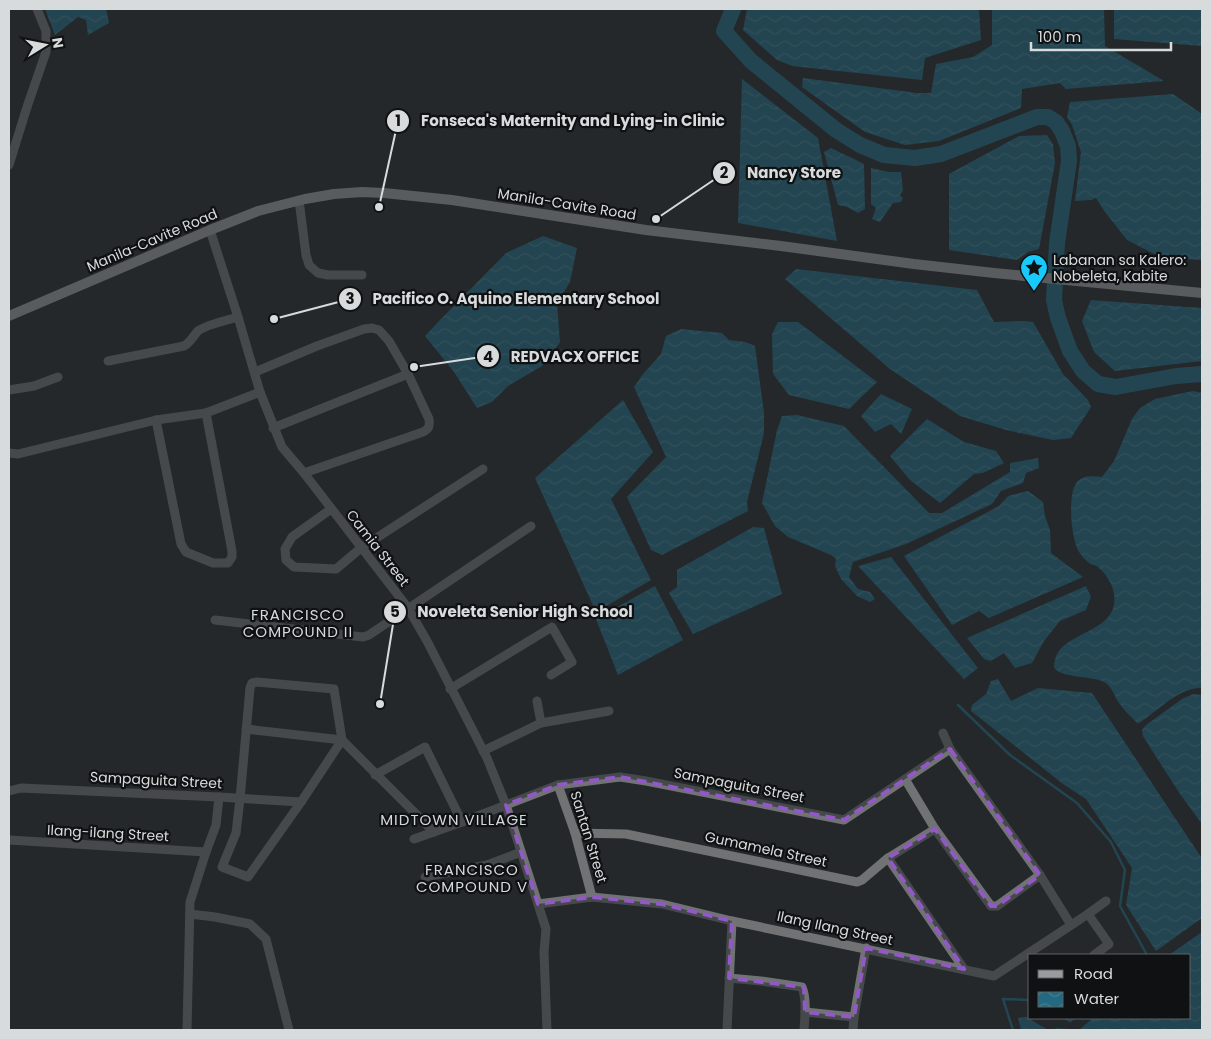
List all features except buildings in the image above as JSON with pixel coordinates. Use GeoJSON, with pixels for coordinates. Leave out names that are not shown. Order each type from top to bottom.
{"type":"FeatureCollection","features":[{"type":"Feature","properties":{"kind":"main road","name":"Manila-Cavite Road"},"geometry":{"type":"LineString","coordinates":[[9,316],[258,211],[299,200],[334,194],[362,192],[426,197],[646,230],[914,264],[1202,293]]}},
{"type":"Feature","properties":{"kind":"street"},"geometry":{"type":"LineString","coordinates":[[9,165],[46,52],[46,31],[37,9]]}},
{"type":"Feature","properties":{"kind":"street"},"geometry":{"type":"LineString","coordinates":[[299,200],[309,265],[318,274],[362,275]]}},
{"type":"Feature","properties":{"kind":"street","name":"Camia Street"},"geometry":{"type":"LineString","coordinates":[[210,230],[260,392],[282,447],[408,608],[483,751],[506,805],[546,929],[544,952],[548,1030]]}},
{"type":"Feature","properties":{"kind":"street"},"geometry":{"type":"LineString","coordinates":[[108,361],[184,346],[202,328],[238,317]]}},
{"type":"Feature","properties":{"kind":"street"},"geometry":{"type":"LineString","coordinates":[[255,372],[317,346],[364,329],[372,328],[379,330],[389,340],[408,374],[429,419],[430,425],[428,429],[304,473]]}},
{"type":"Feature","properties":{"kind":"street"},"geometry":{"type":"LineString","coordinates":[[274,428],[408,374]]}},
{"type":"Feature","properties":{"kind":"street"},"geometry":{"type":"LineString","coordinates":[[9,390],[34,386],[58,377]]}},
{"type":"Feature","properties":{"kind":"street"},"geometry":{"type":"LineString","coordinates":[[9,453],[18,454],[156,420],[206,413],[260,392]]}},
{"type":"Feature","properties":{"kind":"street"},"geometry":{"type":"LineString","coordinates":[[156,420],[181,544],[186,552],[213,563],[222,564],[228,563],[232,557],[232,551],[206,413]]}},
{"type":"Feature","properties":{"kind":"street"},"geometry":{"type":"LineString","coordinates":[[331,509],[292,537],[285,549],[286,560],[294,567],[336,569],[361,548],[483,469]]}},
{"type":"Feature","properties":{"kind":"street"},"geometry":{"type":"LineString","coordinates":[[215,620],[363,637],[369,635],[531,526]]}},
{"type":"Feature","properties":{"kind":"street"},"geometry":{"type":"LineString","coordinates":[[450,688],[552,627],[572,662],[551,675]]}},
{"type":"Feature","properties":{"kind":"street"},"geometry":{"type":"LineString","coordinates":[[342,740],[302,802],[248,877],[222,867],[236,833],[250,688],[252,684],[257,682],[334,689],[342,740],[434,832]]}},
{"type":"Feature","properties":{"kind":"street"},"geometry":{"type":"LineString","coordinates":[[537,701],[541,723]]}},
{"type":"Feature","properties":{"kind":"street"},"geometry":{"type":"LineString","coordinates":[[483,751],[541,723],[609,711]]}},
{"type":"Feature","properties":{"kind":"street"},"geometry":{"type":"LineString","coordinates":[[246,729],[342,740]]}},
{"type":"Feature","properties":{"kind":"street"},"geometry":{"type":"LineString","coordinates":[[943,733],[950,749],[1040,875],[1071,925]]}},
{"type":"Feature","properties":{"kind":"street"},"geometry":{"type":"LineString","coordinates":[[376,775],[425,747],[462,822]]}},
{"type":"Feature","properties":{"kind":"street","name":"Sampaguita Street"},"geometry":{"type":"LineString","coordinates":[[414,840],[558,785],[620,777],[844,820],[950,749]]}},
{"type":"Feature","properties":{"kind":"street"},"geometry":{"type":"LineString","coordinates":[[905,779],[935,829],[991,906],[997,906],[1040,875]]}},
{"type":"Feature","properties":{"kind":"street","name":"Santan Street"},"geometry":{"type":"LineString","coordinates":[[558,785],[575,833],[592,897]]}},
{"type":"Feature","properties":{"kind":"street","name":"Sampaguita Street"},"geometry":{"type":"LineString","coordinates":[[9,791],[20,788],[302,802]]}},
{"type":"Feature","properties":{"kind":"street"},"geometry":{"type":"LineString","coordinates":[[187,1030],[190,902],[216,825],[219,797]]}},
{"type":"Feature","properties":{"kind":"street","name":"Gumamela Street"},"geometry":{"type":"LineString","coordinates":[[575,833],[626,834],[857,882],[888,858],[935,829]]}},
{"type":"Feature","properties":{"kind":"street","name":"Ilang-ilang Street"},"geometry":{"type":"LineString","coordinates":[[9,840],[206,852]]}},
{"type":"Feature","properties":{"kind":"street"},"geometry":{"type":"LineString","coordinates":[[426,877],[487,865],[521,852]]}},
{"type":"Feature","properties":{"kind":"street"},"geometry":{"type":"LineString","coordinates":[[888,858],[964,969]]}},
{"type":"Feature","properties":{"kind":"street","name":"Ilang Ilang Street"},"geometry":{"type":"LineString","coordinates":[[538,904],[592,897],[662,904],[732,921],[994,976],[1027,960]]}},
{"type":"Feature","properties":{"kind":"street","name":"Ilang Ilang Street"},"geometry":{"type":"LineString","coordinates":[[1035,954],[1071,925],[1106,901]]}},
{"type":"Feature","properties":{"kind":"street"},"geometry":{"type":"LineString","coordinates":[[190,914],[250,924],[266,939],[289,1030]]}},
{"type":"Feature","properties":{"kind":"street"},"geometry":{"type":"LineString","coordinates":[[1088,914],[1109,944],[1095,954]]}},
{"type":"Feature","properties":{"kind":"street"},"geometry":{"type":"LineString","coordinates":[[727,1030],[732,921]]}},
{"type":"Feature","properties":{"kind":"street"},"geometry":{"type":"LineString","coordinates":[[853,1030],[866,948]]}},
{"type":"Feature","properties":{"kind":"street"},"geometry":{"type":"LineString","coordinates":[[729,978],[802,987],[804,991],[805,1012],[804,1030]]}},
{"type":"Feature","properties":{"kind":"street"},"geometry":{"type":"LineString","coordinates":[[805,1012],[854,1017]]}},
{"type":"Feature","properties":{"kind":"highlighted area"},"geometry":{"type":"Polygon","coordinates":[[[950,749],[1040,875],[997,906],[991,906],[935,829],[888,858],[964,969],[866,948],[854,1017],[805,1012],[804,987],[729,978],[732,921],[662,904],[592,897],[538,904],[506,805],[558,785],[620,777],[844,820],[950,749]]]}},
{"type":"Feature","properties":{"kind":"water"},"geometry":{"type":"Polygon","coordinates":[[[45,9],[106,9],[109,23],[88,35],[86,20],[78,17],[55,35],[45,9]]]}},
{"type":"Feature","properties":{"kind":"water"},"geometry":{"type":"Polygon","coordinates":[[[747,9],[979,9],[981,40],[925,58],[922,80],[792,66],[777,60],[743,30],[747,9]]]}},
{"type":"Feature","properties":{"kind":"water"},"geometry":{"type":"Polygon","coordinates":[[[992,9],[1104,9],[1105,46],[1164,81],[1066,89],[1060,83],[1022,89],[1021,108],[939,141],[905,145],[865,132],[802,87],[803,78],[917,93],[931,93],[936,64],[973,57],[992,45],[992,9]]]}},
{"type":"Feature","properties":{"kind":"water"},"geometry":{"type":"Polygon","coordinates":[[[1114,9],[1202,9],[1202,46],[1114,39],[1114,9]]]}},
{"type":"Feature","properties":{"kind":"water"},"geometry":{"type":"Polygon","coordinates":[[[742,79],[818,138],[837,241],[738,223],[742,79]]]}},
{"type":"Feature","properties":{"kind":"water"},"geometry":{"type":"Polygon","coordinates":[[[1173,94],[1202,114],[1202,260],[1162,258],[1127,240],[1096,198],[1075,201],[1081,152],[1072,125],[1067,117],[1070,102],[1173,94]]]}},
{"type":"Feature","properties":{"kind":"water"},"geometry":{"type":"Polygon","coordinates":[[[1047,135],[1053,144],[1055,163],[1039,249],[1028,252],[1017,260],[949,250],[949,174],[1019,136],[1047,135]]]}},
{"type":"Feature","properties":{"kind":"water"},"geometry":{"type":"Polygon","coordinates":[[[831,148],[864,164],[865,209],[858,213],[838,205],[824,152],[831,148]]]}},
{"type":"Feature","properties":{"kind":"water"},"geometry":{"type":"Polygon","coordinates":[[[871,168],[889,172],[901,172],[903,190],[900,195],[903,198],[901,202],[893,203],[880,222],[872,219],[876,208],[871,204],[871,168]]]}},
{"type":"Feature","properties":{"kind":"water"},"geometry":{"type":"Polygon","coordinates":[[[543,236],[577,248],[570,282],[557,303],[560,342],[542,366],[508,386],[492,402],[477,408],[454,372],[425,336],[506,253],[543,236]]]}},
{"type":"Feature","properties":{"kind":"water"},"geometry":{"type":"Polygon","coordinates":[[[796,269],[977,290],[994,322],[1033,322],[1063,374],[1088,400],[1091,407],[1071,438],[1053,440],[1006,430],[960,416],[890,369],[785,279],[796,269]]]}},
{"type":"Feature","properties":{"kind":"water"},"geometry":{"type":"Polygon","coordinates":[[[1091,300],[1202,308],[1202,361],[1115,371],[1094,352],[1082,321],[1091,300]]]}},
{"type":"Feature","properties":{"kind":"water"},"geometry":{"type":"Polygon","coordinates":[[[778,322],[798,322],[877,382],[849,409],[789,395],[773,374],[772,334],[778,322]]]}},
{"type":"Feature","properties":{"kind":"water"},"geometry":{"type":"Polygon","coordinates":[[[681,329],[722,333],[729,340],[745,342],[755,346],[764,413],[764,433],[747,502],[748,511],[662,555],[651,550],[627,497],[666,457],[634,387],[661,354],[666,336],[681,329]]]}},
{"type":"Feature","properties":{"kind":"water"},"geometry":{"type":"Polygon","coordinates":[[[1193,391],[1202,393],[1202,688],[1185,691],[1177,695],[1137,723],[1121,706],[1107,684],[1099,680],[1062,673],[1054,667],[1060,650],[1068,643],[1100,625],[1108,617],[1113,607],[1114,594],[1109,580],[1098,567],[1085,559],[1076,546],[1071,517],[1072,496],[1077,482],[1082,478],[1088,476],[1102,477],[1114,461],[1132,419],[1140,408],[1155,399],[1193,391]]]}},
{"type":"Feature","properties":{"kind":"water"},"geometry":{"type":"Polygon","coordinates":[[[881,394],[912,409],[901,434],[891,424],[875,432],[861,416],[881,394]]]}},
{"type":"Feature","properties":{"kind":"water"},"geometry":{"type":"Polygon","coordinates":[[[623,400],[653,452],[611,499],[651,580],[596,612],[535,478],[623,400]]]}},
{"type":"Feature","properties":{"kind":"water"},"geometry":{"type":"Polygon","coordinates":[[[797,415],[844,426],[929,513],[942,513],[1010,472],[1010,463],[1038,458],[1039,468],[1026,473],[1023,483],[1001,491],[992,504],[906,544],[853,562],[849,577],[858,589],[870,592],[875,599],[870,602],[857,596],[841,579],[835,566],[836,559],[831,555],[788,537],[775,526],[762,503],[777,430],[782,416],[797,415]]]}},
{"type":"Feature","properties":{"kind":"water"},"geometry":{"type":"Polygon","coordinates":[[[927,419],[964,442],[996,451],[1004,463],[983,473],[974,474],[940,503],[910,480],[890,456],[927,419]]]}},
{"type":"Feature","properties":{"kind":"water"},"geometry":{"type":"Polygon","coordinates":[[[1028,491],[1043,502],[1050,530],[1051,553],[1083,577],[989,618],[979,611],[952,625],[904,556],[999,506],[1008,496],[1028,491]]]}},
{"type":"Feature","properties":{"kind":"water"},"geometry":{"type":"Polygon","coordinates":[[[753,527],[764,528],[782,594],[693,634],[669,593],[677,587],[677,570],[753,527]]]}},
{"type":"Feature","properties":{"kind":"water"},"geometry":{"type":"Polygon","coordinates":[[[891,557],[978,668],[964,679],[858,566],[891,557]]]}},
{"type":"Feature","properties":{"kind":"water"},"geometry":{"type":"Polygon","coordinates":[[[655,586],[683,640],[618,675],[596,619],[655,586]]]}},
{"type":"Feature","properties":{"kind":"water"},"geometry":{"type":"Polygon","coordinates":[[[1086,586],[1091,597],[1086,610],[1060,621],[1044,641],[1032,663],[1015,668],[1004,653],[991,661],[984,659],[967,638],[1086,586]]]}},
{"type":"Feature","properties":{"kind":"water"},"geometry":{"type":"Polygon","coordinates":[[[998,679],[1011,701],[1038,688],[1092,693],[1202,858],[1202,918],[1156,951],[1126,905],[1132,868],[1086,799],[1063,784],[971,711],[972,705],[986,694],[991,681],[998,679]]]}},
{"type":"Feature","properties":{"kind":"water"},"geometry":{"type":"Polygon","coordinates":[[[1193,694],[1202,695],[1202,824],[1153,752],[1143,736],[1142,730],[1146,725],[1182,699],[1193,694]]]}},
{"type":"Feature","properties":{"kind":"water"},"geometry":{"type":"Polygon","coordinates":[[[1202,932],[1202,1030],[1079,1030],[1092,1019],[1191,1019],[1191,954],[1170,954],[1202,932]]]}},
{"type":"Feature","properties":{"kind":"water"},"geometry":{"type":"Polygon","coordinates":[[[1026,1017],[1048,1030],[1021,1030],[1018,1018],[1026,1017]]]}},
{"type":"Feature","properties":{"kind":"water"},"geometry":{"type":"Polygon","coordinates":[[[1056,1028],[1079,1030],[1054,1030],[1056,1028]]]}},
{"type":"Feature","properties":{"kind":"waterway"},"geometry":{"type":"LineString","coordinates":[[733,9],[724,31],[751,61],[836,130],[860,145],[884,155],[915,158],[941,154],[1037,117],[1048,117],[1056,122],[1068,146],[1069,161],[1057,243],[1054,300],[1058,318],[1070,351],[1083,371],[1098,384],[1116,387],[1176,376],[1202,374]]}},
{"type":"Feature","properties":{"kind":"waterway"},"geometry":{"type":"LineString","coordinates":[[958,705],[1010,755],[1077,803],[1111,842],[1125,870],[1120,906],[1146,954]]}},
{"type":"Feature","properties":{"kind":"waterway"},"geometry":{"type":"LineString","coordinates":[[1013,1030],[1003,999],[1028,1000]]}},
{"type":"Feature","properties":{"kind":"waterway"},"geometry":{"type":"LineString","coordinates":[[1066,1019],[1070,1021],[1073,1019]]}},
{"type":"Feature","properties":{"kind":"place","name":"Fonseca's Maternity and Lying-in Clinic"},"geometry":{"type":"Point","coordinates":[379,207]}},
{"type":"Feature","properties":{"kind":"place","name":"Nancy Store"},"geometry":{"type":"Point","coordinates":[656,219]}},
{"type":"Feature","properties":{"kind":"place","name":"Labanan sa Kalero: Nobeleta, Kabite"},"geometry":{"type":"Point","coordinates":[1034,292]}},
{"type":"Feature","properties":{"kind":"place","name":"Pacifico O. Aquino Elementary School"},"geometry":{"type":"Point","coordinates":[274,319]}},
{"type":"Feature","properties":{"kind":"place","name":"REDVACX OFFICE"},"geometry":{"type":"Point","coordinates":[414,367]}},
{"type":"Feature","properties":{"kind":"place","name":"Noveleta Senior High School"},"geometry":{"type":"Point","coordinates":[380,704]}},
{"type":"Feature","properties":{"kind":"district","name":"FRANCISCO COMPOUND II"},"geometry":{"type":"Point","coordinates":[298,624]}},
{"type":"Feature","properties":{"kind":"district","name":"MIDTOWN VILLAGE"},"geometry":{"type":"Point","coordinates":[454,820]}},
{"type":"Feature","properties":{"kind":"district","name":"FRANCISCO COMPOUND V"},"geometry":{"type":"Point","coordinates":[472,878]}}]}
